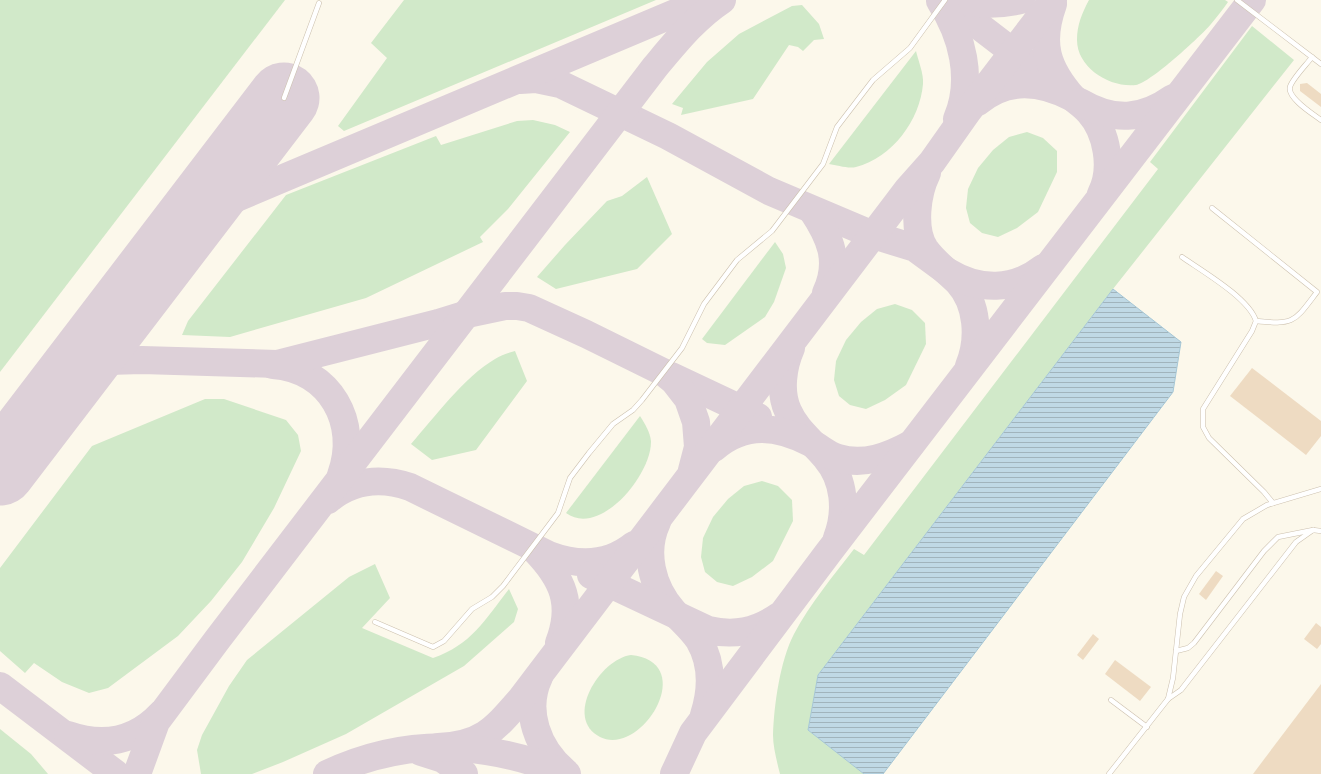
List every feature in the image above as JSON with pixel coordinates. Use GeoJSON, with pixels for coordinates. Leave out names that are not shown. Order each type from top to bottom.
{"type":"FeatureCollection","features":[{"type":"Feature","properties":{"kind":"lane"},"geometry":{"type":"LineString","coordinates":[[375,622],[433,647],[444,641],[472,609],[492,597],[503,586],[558,513],[570,478],[614,424],[633,410],[642,400],[682,348],[704,304],[737,260],[772,231],[823,164],[837,127],[873,80],[910,48],[945,0]]}},
{"type":"Feature","properties":{"kind":"lane"},"geometry":{"type":"LineString","coordinates":[[1236,0],[1321,64]]}},
{"type":"Feature","properties":{"kind":"lane"},"geometry":{"type":"LineString","coordinates":[[284,98],[319,1]]}},
{"type":"Feature","properties":{"kind":"lane"},"geometry":{"type":"LineString","coordinates":[[1312,57],[1290,87],[1290,93],[1295,100],[1321,120]]}},
{"type":"Feature","properties":{"kind":"lane"},"geometry":{"type":"LineString","coordinates":[[1212,208],[1317,292],[1300,314],[1289,322],[1256,321]]}},
{"type":"Feature","properties":{"kind":"lane"},"geometry":{"type":"LineString","coordinates":[[1182,257],[1243,301],[1254,313],[1256,321],[1203,409],[1203,427],[1209,438],[1264,492],[1273,503]]}},
{"type":"Feature","properties":{"kind":"lane"},"geometry":{"type":"LineString","coordinates":[[1168,700],[1173,678],[1180,614],[1184,597],[1196,576],[1243,519],[1256,510],[1273,503],[1321,488]]}},
{"type":"Feature","properties":{"kind":"lane"},"geometry":{"type":"LineString","coordinates":[[1176,652],[1188,648],[1194,643],[1264,551],[1278,537],[1313,530],[1321,530]]}},
{"type":"Feature","properties":{"kind":"lane"},"geometry":{"type":"LineString","coordinates":[[1109,774],[1168,700],[1181,690],[1296,542],[1313,530]]}},
{"type":"Feature","properties":{"kind":"lane"},"geometry":{"type":"LineString","coordinates":[[1111,700],[1147,727]]}},
{"type":"Feature","properties":{"kind":"green space"},"geometry":{"type":"Polygon","coordinates":[[[0,0],[285,0],[0,372],[0,0]]]}},
{"type":"Feature","properties":{"kind":"green space"},"geometry":{"type":"Polygon","coordinates":[[[404,0],[656,0],[344,131],[338,126],[387,58],[371,43],[404,0]]]}},
{"type":"Feature","properties":{"kind":"green space"},"geometry":{"type":"Polygon","coordinates":[[[1089,0],[1225,0],[1228,2],[1205,30],[1187,48],[1163,68],[1143,82],[1136,85],[1126,85],[1116,83],[1097,74],[1089,67],[1078,50],[1077,35],[1079,24],[1089,0]]]}},
{"type":"Feature","properties":{"kind":"green space"},"geometry":{"type":"Polygon","coordinates":[[[802,5],[819,24],[824,39],[814,40],[803,51],[798,47],[789,45],[753,99],[681,115],[683,108],[672,104],[707,62],[739,34],[792,6],[802,5]]]}},
{"type":"Feature","properties":{"kind":"green space"},"geometry":{"type":"Polygon","coordinates":[[[1252,26],[1294,60],[1113,289],[818,675],[808,730],[864,774],[780,774],[774,749],[773,735],[781,670],[789,645],[807,612],[854,549],[864,555],[1158,169],[1150,162],[1252,26]]]}},
{"type":"Feature","properties":{"kind":"green space"},"geometry":{"type":"Polygon","coordinates":[[[916,51],[923,80],[921,98],[910,124],[902,136],[881,155],[856,167],[829,164],[916,51]]]}},
{"type":"Feature","properties":{"kind":"green space"},"geometry":{"type":"Polygon","coordinates":[[[533,120],[555,125],[570,132],[508,209],[480,237],[483,242],[366,298],[230,337],[182,335],[188,321],[286,195],[436,136],[441,145],[517,121],[533,120]]]}},
{"type":"Feature","properties":{"kind":"green space"},"geometry":{"type":"Polygon","coordinates":[[[1027,132],[1043,138],[1057,151],[1057,172],[1038,212],[1017,228],[998,237],[982,233],[970,223],[966,208],[968,189],[978,168],[993,150],[1009,137],[1027,132]]]}},
{"type":"Feature","properties":{"kind":"green space"},"geometry":{"type":"Polygon","coordinates":[[[647,177],[672,234],[637,269],[556,289],[537,277],[607,201],[622,196],[647,177]]]}},
{"type":"Feature","properties":{"kind":"green space"},"geometry":{"type":"Polygon","coordinates":[[[775,242],[783,254],[786,268],[774,302],[765,317],[725,345],[707,343],[702,339],[775,242]]]}},
{"type":"Feature","properties":{"kind":"green space"},"geometry":{"type":"Polygon","coordinates":[[[895,304],[912,310],[925,323],[926,344],[906,385],[885,400],[866,409],[850,405],[839,396],[834,380],[836,361],[846,340],[861,322],[877,309],[895,304]]]}},
{"type":"Feature","properties":{"kind":"green space"},"geometry":{"type":"Polygon","coordinates":[[[515,351],[527,381],[476,450],[432,460],[411,444],[450,398],[472,376],[497,358],[515,351]]]}},
{"type":"Feature","properties":{"kind":"green space"},"geometry":{"type":"Polygon","coordinates":[[[205,399],[224,399],[286,420],[298,435],[301,451],[274,508],[242,562],[211,601],[178,636],[108,688],[89,693],[62,682],[34,663],[25,673],[0,651],[0,568],[92,446],[205,399]]]}},
{"type":"Feature","properties":{"kind":"green space"},"geometry":{"type":"Polygon","coordinates":[[[640,416],[648,431],[651,441],[649,455],[643,470],[634,485],[622,499],[608,510],[594,517],[579,518],[566,513],[640,416]]]}},
{"type":"Feature","properties":{"kind":"green space"},"geometry":{"type":"Polygon","coordinates":[[[762,481],[778,486],[792,500],[793,521],[773,561],[752,577],[733,586],[717,582],[705,572],[701,557],[703,538],[713,517],[728,499],[744,486],[762,481]]]}},
{"type":"Feature","properties":{"kind":"green space"},"geometry":{"type":"Polygon","coordinates":[[[375,564],[390,598],[362,628],[433,658],[446,653],[467,639],[484,621],[509,589],[518,609],[514,622],[464,666],[346,734],[252,774],[201,774],[197,750],[202,735],[229,686],[247,660],[349,577],[375,564]]]}},
{"type":"Feature","properties":{"kind":"green space"},"geometry":{"type":"Polygon","coordinates":[[[631,655],[651,661],[661,674],[662,690],[657,706],[646,722],[632,734],[616,740],[600,737],[589,728],[585,717],[585,704],[590,690],[608,667],[619,659],[631,655]]]}},
{"type":"Feature","properties":{"kind":"green space"},"geometry":{"type":"Polygon","coordinates":[[[0,729],[31,754],[48,774],[0,774],[0,729]]]}},
{"type":"Feature","properties":{"kind":"water"},"geometry":{"type":"Polygon","coordinates":[[[1113,289],[1181,342],[1173,392],[883,774],[864,774],[808,730],[818,675],[1113,289]]]}},
{"type":"Feature","properties":{"kind":"building"},"geometry":{"type":"Polygon","coordinates":[[[1307,83],[1321,94],[1321,107],[1300,91],[1300,84],[1307,83]]]}},
{"type":"Feature","properties":{"kind":"building"},"geometry":{"type":"Polygon","coordinates":[[[1252,368],[1321,421],[1321,436],[1306,455],[1230,396],[1252,368]]]}},
{"type":"Feature","properties":{"kind":"building"},"geometry":{"type":"Polygon","coordinates":[[[1216,571],[1223,576],[1206,600],[1199,594],[1216,571]]]}},
{"type":"Feature","properties":{"kind":"building"},"geometry":{"type":"Polygon","coordinates":[[[1316,623],[1321,627],[1321,644],[1317,649],[1304,639],[1316,623]]]}},
{"type":"Feature","properties":{"kind":"building"},"geometry":{"type":"Polygon","coordinates":[[[1093,634],[1099,639],[1083,660],[1077,655],[1093,634]]]}},
{"type":"Feature","properties":{"kind":"building"},"geometry":{"type":"Polygon","coordinates":[[[1115,660],[1151,687],[1140,701],[1105,674],[1115,660]]]}},
{"type":"Feature","properties":{"kind":"building"},"geometry":{"type":"Polygon","coordinates":[[[1321,684],[1321,774],[1253,774],[1274,746],[1321,684]]]}},
{"type":"Feature","properties":{"kind":"taxiway"},"geometry":{"type":"LineString","coordinates":[[159,263],[192,229],[234,199],[706,0]]}},
{"type":"Feature","properties":{"kind":"taxiway"},"geometry":{"type":"LineString","coordinates":[[137,774],[156,722],[217,640],[655,67],[694,23],[722,0]]}},
{"type":"Feature","properties":{"kind":"taxiway"},"geometry":{"type":"LineString","coordinates":[[945,0],[1073,98],[1089,112],[1100,130],[1107,151],[1107,173],[1101,194]]}},
{"type":"Feature","properties":{"kind":"taxiway"},"geometry":{"type":"LineString","coordinates":[[959,0],[990,4],[1021,0]]}},
{"type":"Feature","properties":{"kind":"taxiway"},"geometry":{"type":"LineString","coordinates":[[438,747],[466,743],[486,734],[503,719],[521,699],[908,189],[932,162],[968,111],[1053,0]]}},
{"type":"Feature","properties":{"kind":"taxiway"},"geometry":{"type":"LineString","coordinates":[[674,774],[693,733],[828,553],[1252,0]]}},
{"type":"Feature","properties":{"kind":"taxiway"},"geometry":{"type":"LineString","coordinates":[[940,1],[954,28],[960,43],[963,58],[965,88],[957,119]]}},
{"type":"Feature","properties":{"kind":"taxiway"},"geometry":{"type":"LineString","coordinates":[[978,102],[1001,88],[1024,84],[1049,88],[1073,98],[1057,76],[1051,65],[1048,54],[1046,31],[1053,4]]}},
{"type":"Feature","properties":{"kind":"taxiway"},"geometry":{"type":"LineString","coordinates":[[520,80],[536,79],[560,84],[668,136],[769,191],[873,235],[915,248],[945,270]]}},
{"type":"Feature","properties":{"kind":"taxiway"},"geometry":{"type":"LineString","coordinates":[[1080,102],[1105,113],[1128,116],[1150,111],[1173,98]]}},
{"type":"Feature","properties":{"kind":"taxiway"},"geometry":{"type":"LineString","coordinates":[[927,173],[921,190],[917,211],[918,232],[925,249],[936,262],[958,282],[970,301],[976,333],[973,356],[969,366]]}},
{"type":"Feature","properties":{"kind":"taxiway"},"geometry":{"type":"LineString","coordinates":[[812,210],[824,230],[833,260],[833,270],[826,293]]}},
{"type":"Feature","properties":{"kind":"taxiway"},"geometry":{"type":"LineString","coordinates":[[948,272],[972,283],[996,286],[1020,281],[1032,276],[1043,268]]}},
{"type":"Feature","properties":{"kind":"taxiway"},"geometry":{"type":"LineString","coordinates":[[58,395],[81,373],[95,365],[108,361],[142,360],[277,364],[438,323],[467,314],[505,306],[517,306],[529,308],[586,334],[663,372],[674,381],[688,399],[696,422],[698,447],[692,470]]}},
{"type":"Feature","properties":{"kind":"taxiway"},"geometry":{"type":"LineString","coordinates":[[791,348],[783,379],[785,404],[795,424],[826,458],[837,476],[843,507],[837,538]]}},
{"type":"Feature","properties":{"kind":"taxiway"},"geometry":{"type":"LineString","coordinates":[[273,365],[293,369],[310,377],[325,388],[336,402],[343,418],[346,436],[346,456],[341,475]]}},
{"type":"Feature","properties":{"kind":"taxiway"},"geometry":{"type":"LineString","coordinates":[[671,376],[758,417]]}},
{"type":"Feature","properties":{"kind":"taxiway"},"geometry":{"type":"LineString","coordinates":[[714,448],[726,439],[738,433],[762,429],[774,430],[799,437],[834,457],[857,461],[885,456],[911,444]]}},
{"type":"Feature","properties":{"kind":"taxiway"},"geometry":{"type":"LineString","coordinates":[[328,500],[337,493],[357,484],[378,481],[388,482],[410,487],[560,559],[593,562],[614,557],[634,545]]}},
{"type":"Feature","properties":{"kind":"taxiway"},"geometry":{"type":"LineString","coordinates":[[657,522],[653,533],[650,557],[655,580],[666,602],[699,640],[707,658],[710,687],[704,715]]}},
{"type":"Feature","properties":{"kind":"taxiway"},"geometry":{"type":"LineString","coordinates":[[535,550],[553,571],[563,593],[566,616],[559,643]]}},
{"type":"Feature","properties":{"kind":"taxiway"},"geometry":{"type":"LineString","coordinates":[[591,575],[708,630],[727,633],[745,631],[762,626],[779,616]]}},
{"type":"Feature","properties":{"kind":"taxiway"},"geometry":{"type":"LineString","coordinates":[[539,677],[534,690],[533,703],[533,716],[536,729],[547,752],[555,763],[565,772]]}},
{"type":"Feature","properties":{"kind":"taxiway"},"geometry":{"type":"LineString","coordinates":[[0,686],[116,774]]}},
{"type":"Feature","properties":{"kind":"taxiway"},"geometry":{"type":"LineString","coordinates":[[68,735],[94,741],[118,740],[140,731],[161,714]]}},
{"type":"Feature","properties":{"kind":"taxiway"},"geometry":{"type":"LineString","coordinates":[[327,774],[357,762],[387,753],[447,747],[476,749],[506,755],[536,763],[567,774]]}},
{"type":"Feature","properties":{"kind":"taxiway"},"geometry":{"type":"LineString","coordinates":[[421,752],[443,759],[464,774]]}},
{"type":"Feature","properties":{"kind":"runway"},"geometry":{"type":"LineString","coordinates":[[0,470],[284,98]]}}]}
